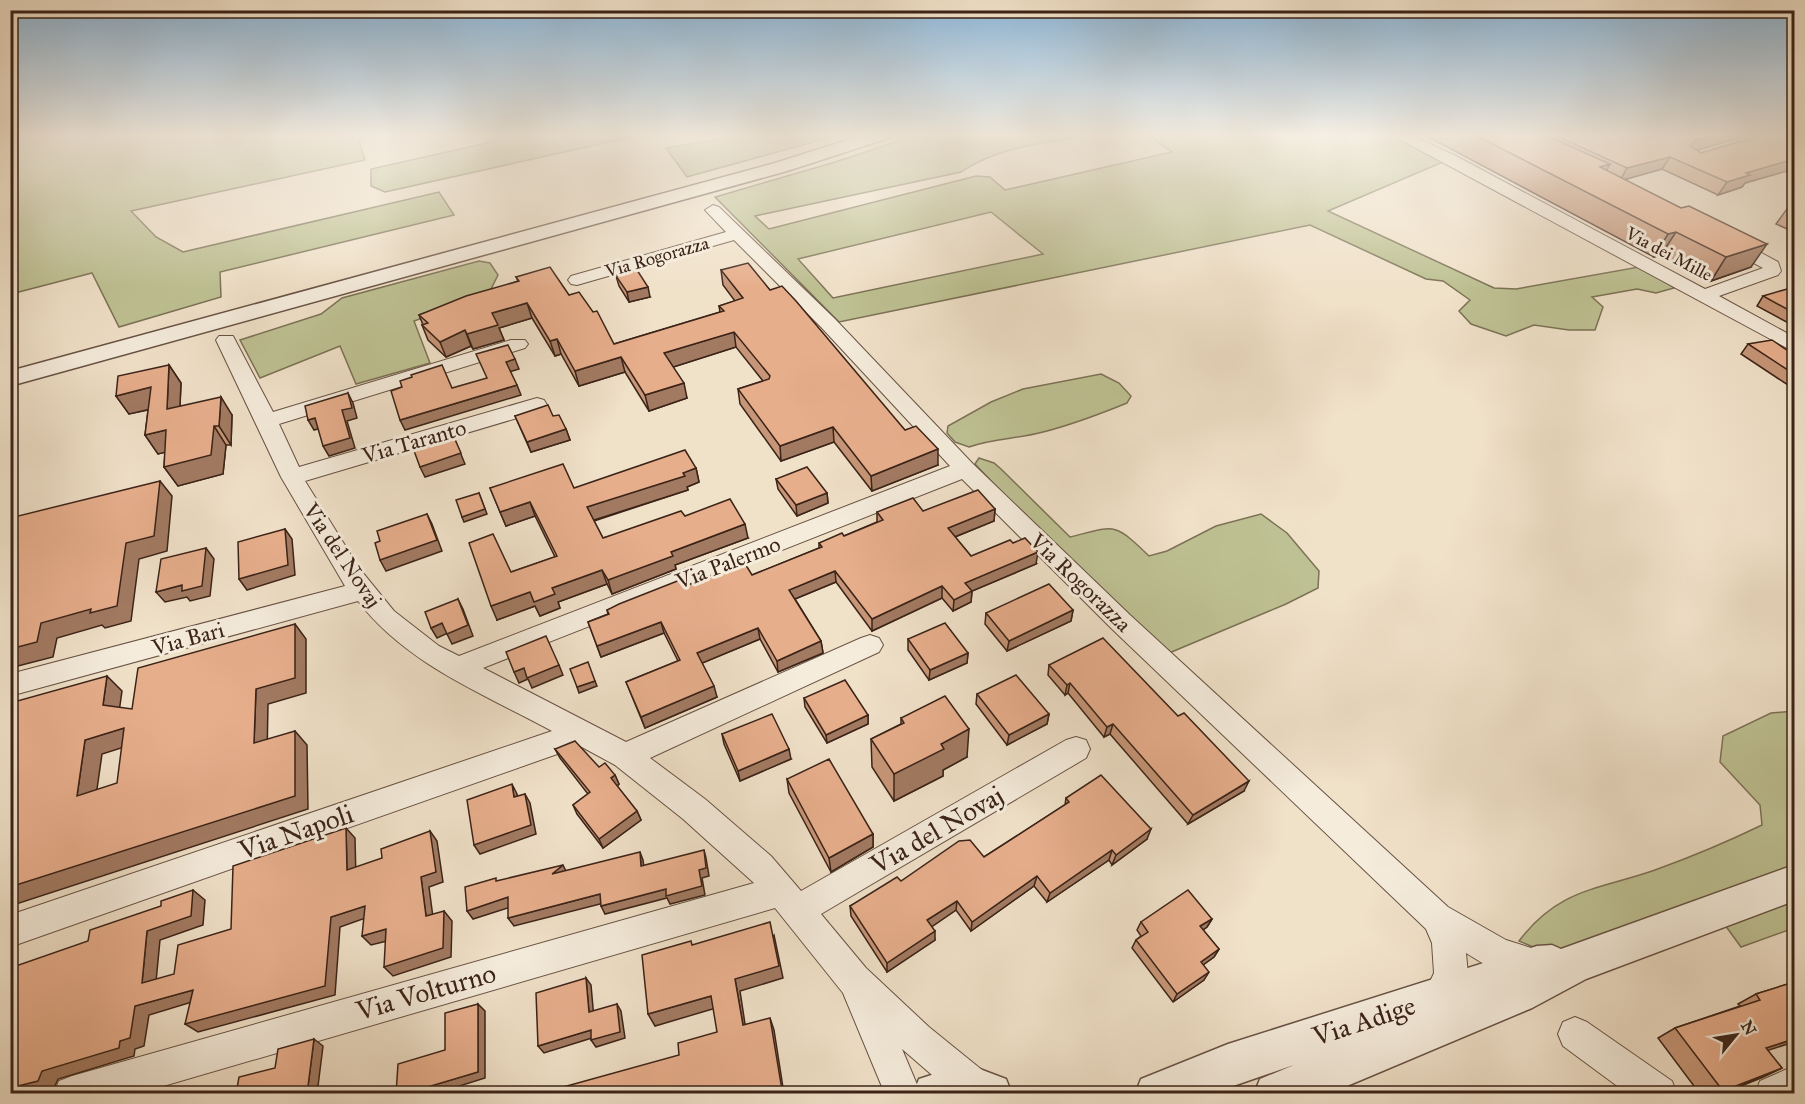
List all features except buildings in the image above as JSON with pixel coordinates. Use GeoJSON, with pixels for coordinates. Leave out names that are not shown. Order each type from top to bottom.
{"type":"FeatureCollection","features":[{"type":"Feature","properties":{"kind":"street"},"geometry":{"type":"LineString","coordinates":[[10,380],[714,186]]}},
{"type":"Feature","properties":{"kind":"street","name":"Via dei Mille"},"geometry":{"type":"LineString","coordinates":[[1500,186],[1794,344]]}},
{"type":"Feature","properties":{"kind":"street","name":"Via Rogorazza"},"geometry":{"type":"LineString","coordinates":[[713,210],[828,323],[965,469],[1121,622],[1437,918],[1500,955],[1556,964]]}},
{"type":"Feature","properties":{"kind":"street","name":"Via Rogorazza"},"geometry":{"type":"LineString","coordinates":[[577,280],[737,234]]}},
{"type":"Feature","properties":{"kind":"street"},"geometry":{"type":"LineString","coordinates":[[1704,295],[1772,271],[1773,266],[1710,234]]}},
{"type":"Feature","properties":{"kind":"street","name":"Via del Novaj"},"geometry":{"type":"LineString","coordinates":[[226,340],[292,477],[350,574],[385,618],[407,637],[458,667],[625,756],[726,834],[760,866],[854,980],[917,1039],[966,1091]]}},
{"type":"Feature","properties":{"kind":"street"},"geometry":{"type":"LineString","coordinates":[[267,421],[518,345]]}},
{"type":"Feature","properties":{"kind":"street","name":"Via Taranto"},"geometry":{"type":"LineString","coordinates":[[292,477],[537,405]]}},
{"type":"Feature","properties":{"kind":"street","name":"Via Palermo"},"geometry":{"type":"LineString","coordinates":[[458,667],[965,469]]}},
{"type":"Feature","properties":{"kind":"street","name":"Via Bari"},"geometry":{"type":"LineString","coordinates":[[10,685],[365,590]]}},
{"type":"Feature","properties":{"kind":"street"},"geometry":{"type":"LineString","coordinates":[[625,756],[870,645]]}},
{"type":"Feature","properties":{"kind":"street","name":"Via Napoli"},"geometry":{"type":"LineString","coordinates":[[10,931],[582,733]]}},
{"type":"Feature","properties":{"kind":"street","name":"Via del Novaj"},"geometry":{"type":"LineString","coordinates":[[789,900],[1076,749]]}},
{"type":"Feature","properties":{"kind":"street","name":"Via Adige"},"geometry":{"type":"LineString","coordinates":[[1156,1094],[1228,1065],[1440,997],[1556,964],[1794,883]]}},
{"type":"Feature","properties":{"kind":"street","name":"Via Volturno"},"geometry":{"type":"LineString","coordinates":[[72,1094],[789,900]]}},
{"type":"Feature","properties":{"kind":"street","name":"Via Rogorazza"},"geometry":{"type":"LineString","coordinates":[[1437,918],[1448,942],[1451,975],[1440,997]]}},
{"type":"Feature","properties":{"kind":"street","name":"Via Adige"},"geometry":{"type":"LineString","coordinates":[[1275,1094],[1518,994],[1556,964]]}},
{"type":"Feature","properties":{"kind":"street","name":"Via del Novaj"},"geometry":{"type":"LineString","coordinates":[[854,980],[903,1094]]}},
{"type":"Feature","properties":{"kind":"street"},"geometry":{"type":"LineString","coordinates":[[1575,1034],[1659,1094]]}},
{"type":"Feature","properties":{"kind":"street"},"geometry":{"type":"LineString","coordinates":[[1773,1094],[1794,1084]]}},
{"type":"Feature","properties":{"kind":"green space"},"geometry":{"type":"Polygon","coordinates":[[[11,186],[248,186],[131,211],[156,237],[183,252],[439,192],[454,215],[220,272],[221,297],[119,327],[92,273],[11,294],[11,186]]]}},
{"type":"Feature","properties":{"kind":"green space"},"geometry":{"type":"Polygon","coordinates":[[[371,186],[414,186],[385,192],[371,186]]]}},
{"type":"Feature","properties":{"kind":"green space"},"geometry":{"type":"Polygon","coordinates":[[[755,186],[898,186],[755,216],[769,229],[939,186],[1000,186],[1005,190],[1025,186],[1388,186],[1328,211],[1494,288],[1516,289],[1639,267],[1654,273],[1674,288],[1656,293],[1637,289],[1592,297],[1603,307],[1595,330],[1569,330],[1534,325],[1506,336],[1471,324],[1459,311],[1470,300],[1443,281],[1426,279],[1310,225],[839,322],[715,197],[755,186]],[[991,212],[798,259],[833,298],[1043,254],[991,212]]]}},
{"type":"Feature","properties":{"kind":"green space"},"geometry":{"type":"Polygon","coordinates":[[[479,261],[490,263],[498,275],[488,295],[414,321],[430,363],[356,384],[340,346],[260,378],[240,340],[321,314],[342,298],[479,261]]]}},
{"type":"Feature","properties":{"kind":"green space"},"geometry":{"type":"Polygon","coordinates":[[[1101,374],[1119,383],[1131,396],[1127,403],[1054,429],[969,447],[955,442],[947,433],[948,426],[991,402],[1023,389],[1101,374]]]}},
{"type":"Feature","properties":{"kind":"green space"},"geometry":{"type":"Polygon","coordinates":[[[979,458],[994,463],[1001,469],[1070,537],[1096,530],[1113,529],[1128,537],[1149,556],[1167,551],[1216,526],[1261,514],[1287,533],[1319,571],[1318,588],[1286,604],[1169,653],[994,484],[975,464],[979,458]]]}},
{"type":"Feature","properties":{"kind":"green space"},"geometry":{"type":"Polygon","coordinates":[[[1794,711],[1794,865],[1549,954],[1519,941],[1549,910],[1581,893],[1682,860],[1762,825],[1760,805],[1720,762],[1723,736],[1771,713],[1794,711]]]}},
{"type":"Feature","properties":{"kind":"green space"},"geometry":{"type":"Polygon","coordinates":[[[1794,900],[1794,928],[1741,947],[1725,925],[1794,900]]]}}]}
